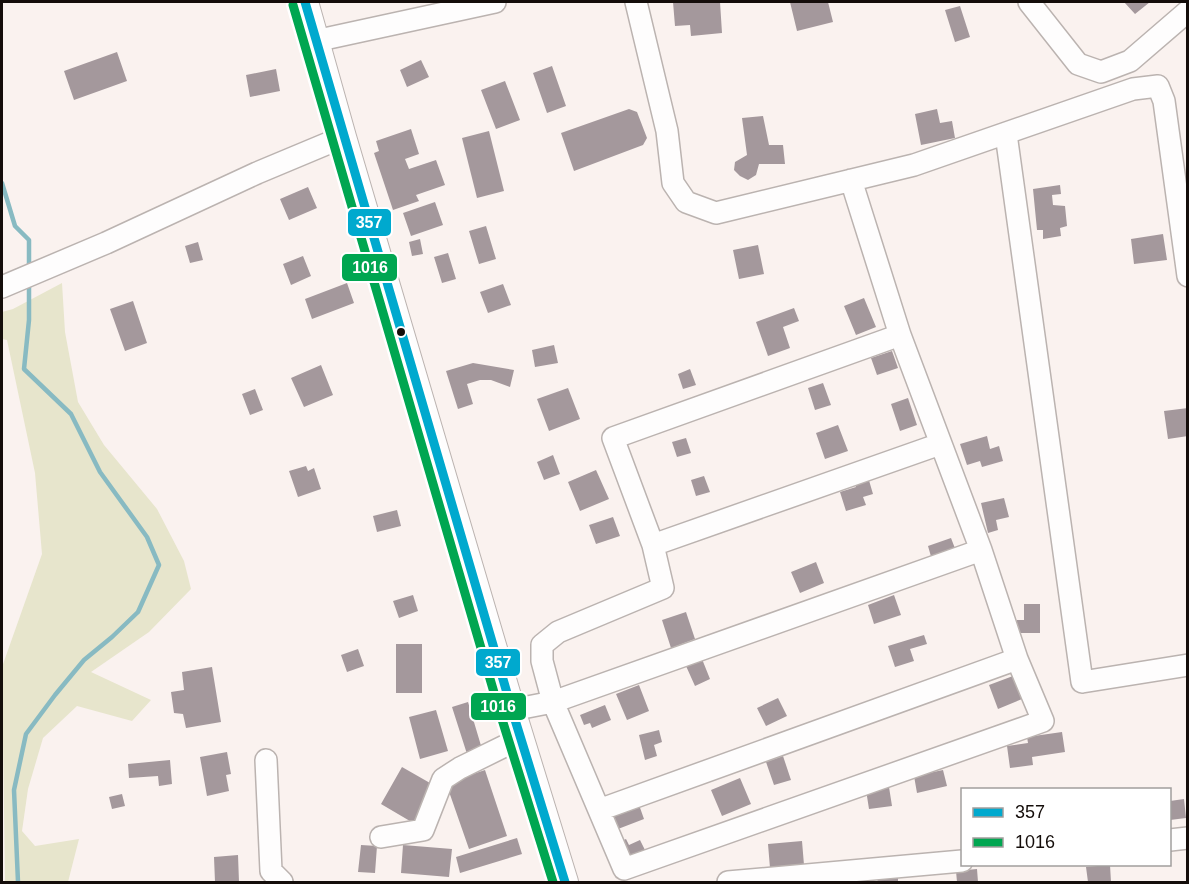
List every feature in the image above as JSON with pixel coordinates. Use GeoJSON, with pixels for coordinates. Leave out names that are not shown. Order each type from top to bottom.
{"type":"FeatureCollection","features":[{"type":"Feature","properties":{"kind":"main road"},"geometry":{"type":"LineString","coordinates":[[305,2],[512,710],[565,882]]}},
{"type":"Feature","properties":{"kind":"street"},"geometry":{"type":"LineString","coordinates":[[315,41],[495,2]]}},
{"type":"Feature","properties":{"kind":"street"},"geometry":{"type":"LineString","coordinates":[[636,2],[667,130],[673,183],[686,202],[716,213],[914,165],[1133,89],[1158,86],[1164,101],[1188,276]]}},
{"type":"Feature","properties":{"kind":"street"},"geometry":{"type":"LineString","coordinates":[[1029,2],[1078,64],[1101,72],[1130,61],[1188,11]]}},
{"type":"Feature","properties":{"kind":"street"},"geometry":{"type":"LineString","coordinates":[[1006,134],[1082,682],[1188,665]]}},
{"type":"Feature","properties":{"kind":"street"},"geometry":{"type":"LineString","coordinates":[[2,286],[106,243],[257,173],[343,137]]}},
{"type":"Feature","properties":{"kind":"street"},"geometry":{"type":"LineString","coordinates":[[851,180],[900,335],[981,550],[1017,659],[1043,721],[624,869],[553,702],[542,661],[542,645],[558,632],[663,588],[653,545],[613,438],[900,335]]}},
{"type":"Feature","properties":{"kind":"street"},"geometry":{"type":"LineString","coordinates":[[653,545],[940,444]]}},
{"type":"Feature","properties":{"kind":"street"},"geometry":{"type":"LineString","coordinates":[[512,710],[553,702],[981,550]]}},
{"type":"Feature","properties":{"kind":"street"},"geometry":{"type":"LineString","coordinates":[[599,810],[1017,659]]}},
{"type":"Feature","properties":{"kind":"street"},"geometry":{"type":"LineString","coordinates":[[381,837],[423,830],[443,779],[460,768],[521,738]]}},
{"type":"Feature","properties":{"kind":"street"},"geometry":{"type":"LineString","coordinates":[[266,760],[271,871],[282,882]]}},
{"type":"Feature","properties":{"kind":"street"},"geometry":{"type":"LineString","coordinates":[[1171,840],[1188,838]]}},
{"type":"Feature","properties":{"kind":"street"},"geometry":{"type":"LineString","coordinates":[[728,882],[961,861]]}},
{"type":"Feature","properties":{"kind":"shaded area"},"geometry":{"type":"Polygon","coordinates":[[[62,283],[65,332],[78,402],[104,445],[157,509],[184,561],[191,589],[149,632],[91,672],[151,700],[132,721],[77,706],[43,738],[28,789],[22,831],[35,846],[79,839],[68,882],[5,882],[2,667],[42,554],[35,473],[7,340],[2,339],[2,312],[13,309],[62,283]]]}},
{"type":"Feature","properties":{"kind":"building"},"geometry":{"type":"Polygon","coordinates":[[[673,2],[720,2],[722,33],[691,36],[690,25],[675,26],[673,2]]]}},
{"type":"Feature","properties":{"kind":"building"},"geometry":{"type":"Polygon","coordinates":[[[790,2],[828,2],[833,22],[797,31],[790,2]]]}},
{"type":"Feature","properties":{"kind":"building"},"geometry":{"type":"Polygon","coordinates":[[[1124,2],[1150,2],[1135,14],[1124,2]]]}},
{"type":"Feature","properties":{"kind":"building"},"geometry":{"type":"Polygon","coordinates":[[[960,6],[970,37],[955,42],[945,10],[960,6]]]}},
{"type":"Feature","properties":{"kind":"building"},"geometry":{"type":"Polygon","coordinates":[[[117,52],[127,81],[74,100],[64,71],[117,52]]]}},
{"type":"Feature","properties":{"kind":"building"},"geometry":{"type":"Polygon","coordinates":[[[421,60],[429,77],[407,87],[400,70],[421,60]]]}},
{"type":"Feature","properties":{"kind":"building"},"geometry":{"type":"Polygon","coordinates":[[[552,66],[566,106],[547,113],[533,73],[552,66]]]}},
{"type":"Feature","properties":{"kind":"building"},"geometry":{"type":"Polygon","coordinates":[[[276,69],[280,91],[250,97],[246,75],[276,69]]]}},
{"type":"Feature","properties":{"kind":"building"},"geometry":{"type":"Polygon","coordinates":[[[505,81],[520,120],[496,129],[481,90],[505,81]]]}},
{"type":"Feature","properties":{"kind":"building"},"geometry":{"type":"Polygon","coordinates":[[[629,109],[637,112],[647,138],[643,145],[574,171],[561,133],[629,109]]]}},
{"type":"Feature","properties":{"kind":"building"},"geometry":{"type":"Polygon","coordinates":[[[937,109],[940,123],[952,121],[955,138],[921,145],[915,114],[937,109]]]}},
{"type":"Feature","properties":{"kind":"building"},"geometry":{"type":"Polygon","coordinates":[[[763,116],[769,145],[783,145],[785,164],[759,164],[756,175],[748,180],[734,170],[735,162],[747,155],[742,118],[763,116]]]}},
{"type":"Feature","properties":{"kind":"building"},"geometry":{"type":"Polygon","coordinates":[[[411,129],[419,154],[405,159],[409,169],[436,160],[445,185],[416,195],[419,201],[393,210],[374,153],[379,151],[376,141],[411,129]]]}},
{"type":"Feature","properties":{"kind":"building"},"geometry":{"type":"Polygon","coordinates":[[[489,131],[504,191],[477,198],[462,138],[489,131]]]}},
{"type":"Feature","properties":{"kind":"building"},"geometry":{"type":"Polygon","coordinates":[[[1060,185],[1061,194],[1052,195],[1053,205],[1065,206],[1067,226],[1060,228],[1061,236],[1043,239],[1043,230],[1037,230],[1033,189],[1060,185]]]}},
{"type":"Feature","properties":{"kind":"building"},"geometry":{"type":"Polygon","coordinates":[[[308,187],[317,208],[289,220],[280,199],[308,187]]]}},
{"type":"Feature","properties":{"kind":"building"},"geometry":{"type":"Polygon","coordinates":[[[435,202],[443,225],[411,236],[403,213],[435,202]]]}},
{"type":"Feature","properties":{"kind":"building"},"geometry":{"type":"Polygon","coordinates":[[[486,226],[496,259],[479,264],[469,231],[486,226]]]}},
{"type":"Feature","properties":{"kind":"building"},"geometry":{"type":"Polygon","coordinates":[[[1163,234],[1167,260],[1134,264],[1131,239],[1163,234]]]}},
{"type":"Feature","properties":{"kind":"building"},"geometry":{"type":"Polygon","coordinates":[[[420,239],[423,254],[412,256],[409,242],[420,239]]]}},
{"type":"Feature","properties":{"kind":"building"},"geometry":{"type":"Polygon","coordinates":[[[198,242],[203,260],[190,263],[185,246],[198,242]]]}},
{"type":"Feature","properties":{"kind":"building"},"geometry":{"type":"Polygon","coordinates":[[[758,245],[764,274],[739,279],[733,250],[758,245]]]}},
{"type":"Feature","properties":{"kind":"building"},"geometry":{"type":"Polygon","coordinates":[[[448,253],[456,279],[442,283],[434,257],[448,253]]]}},
{"type":"Feature","properties":{"kind":"building"},"geometry":{"type":"Polygon","coordinates":[[[303,256],[311,276],[291,285],[283,264],[303,256]]]}},
{"type":"Feature","properties":{"kind":"building"},"geometry":{"type":"Polygon","coordinates":[[[347,283],[354,303],[312,319],[305,299],[347,283]]]}},
{"type":"Feature","properties":{"kind":"building"},"geometry":{"type":"Polygon","coordinates":[[[503,284],[511,305],[488,313],[480,292],[503,284]]]}},
{"type":"Feature","properties":{"kind":"building"},"geometry":{"type":"Polygon","coordinates":[[[864,298],[876,327],[856,335],[844,306],[864,298]]]}},
{"type":"Feature","properties":{"kind":"building"},"geometry":{"type":"Polygon","coordinates":[[[133,301],[147,343],[125,351],[110,309],[133,301]]]}},
{"type":"Feature","properties":{"kind":"building"},"geometry":{"type":"Polygon","coordinates":[[[794,308],[799,321],[783,327],[790,348],[768,356],[756,322],[794,308]]]}},
{"type":"Feature","properties":{"kind":"building"},"geometry":{"type":"Polygon","coordinates":[[[554,345],[558,363],[535,367],[532,350],[554,345]]]}},
{"type":"Feature","properties":{"kind":"building"},"geometry":{"type":"Polygon","coordinates":[[[892,351],[898,368],[877,375],[871,358],[892,351]]]}},
{"type":"Feature","properties":{"kind":"building"},"geometry":{"type":"Polygon","coordinates":[[[473,363],[514,370],[510,387],[491,380],[480,380],[467,384],[473,404],[458,409],[446,371],[473,363]]]}},
{"type":"Feature","properties":{"kind":"building"},"geometry":{"type":"Polygon","coordinates":[[[321,365],[333,395],[304,407],[291,378],[321,365]]]}},
{"type":"Feature","properties":{"kind":"building"},"geometry":{"type":"Polygon","coordinates":[[[690,369],[696,385],[683,389],[678,374],[690,369]]]}},
{"type":"Feature","properties":{"kind":"building"},"geometry":{"type":"Polygon","coordinates":[[[823,383],[831,405],[815,410],[808,388],[823,383]]]}},
{"type":"Feature","properties":{"kind":"building"},"geometry":{"type":"Polygon","coordinates":[[[568,388],[580,419],[549,431],[537,399],[568,388]]]}},
{"type":"Feature","properties":{"kind":"building"},"geometry":{"type":"Polygon","coordinates":[[[255,389],[263,410],[250,415],[242,394],[255,389]]]}},
{"type":"Feature","properties":{"kind":"building"},"geometry":{"type":"Polygon","coordinates":[[[908,398],[917,425],[900,431],[891,404],[908,398]]]}},
{"type":"Feature","properties":{"kind":"building"},"geometry":{"type":"Polygon","coordinates":[[[1188,408],[1188,436],[1168,439],[1164,411],[1188,408]]]}},
{"type":"Feature","properties":{"kind":"building"},"geometry":{"type":"Polygon","coordinates":[[[838,425],[848,451],[825,459],[816,433],[838,425]]]}},
{"type":"Feature","properties":{"kind":"building"},"geometry":{"type":"Polygon","coordinates":[[[987,436],[990,449],[999,446],[1003,461],[982,467],[980,461],[967,465],[960,444],[987,436]]]}},
{"type":"Feature","properties":{"kind":"building"},"geometry":{"type":"Polygon","coordinates":[[[686,438],[691,453],[677,457],[672,442],[686,438]]]}},
{"type":"Feature","properties":{"kind":"building"},"geometry":{"type":"Polygon","coordinates":[[[553,455],[560,474],[544,480],[537,462],[553,455]]]}},
{"type":"Feature","properties":{"kind":"building"},"geometry":{"type":"Polygon","coordinates":[[[306,466],[308,471],[314,468],[321,489],[298,497],[289,471],[306,466]]]}},
{"type":"Feature","properties":{"kind":"building"},"geometry":{"type":"Polygon","coordinates":[[[596,470],[609,499],[580,511],[568,482],[596,470]]]}},
{"type":"Feature","properties":{"kind":"building"},"geometry":{"type":"Polygon","coordinates":[[[704,476],[710,492],[696,496],[691,480],[704,476]]]}},
{"type":"Feature","properties":{"kind":"building"},"geometry":{"type":"Polygon","coordinates":[[[868,477],[873,494],[863,497],[866,505],[846,511],[840,492],[856,487],[854,482],[868,477]]]}},
{"type":"Feature","properties":{"kind":"building"},"geometry":{"type":"Polygon","coordinates":[[[1004,498],[1009,517],[996,520],[998,530],[988,533],[981,503],[1004,498]]]}},
{"type":"Feature","properties":{"kind":"building"},"geometry":{"type":"Polygon","coordinates":[[[397,510],[401,526],[377,532],[373,516],[397,510]]]}},
{"type":"Feature","properties":{"kind":"building"},"geometry":{"type":"Polygon","coordinates":[[[613,517],[620,536],[596,544],[589,525],[613,517]]]}},
{"type":"Feature","properties":{"kind":"building"},"geometry":{"type":"Polygon","coordinates":[[[951,538],[956,551],[932,560],[928,546],[951,538]]]}},
{"type":"Feature","properties":{"kind":"building"},"geometry":{"type":"Polygon","coordinates":[[[816,562],[824,583],[800,593],[791,572],[816,562]]]}},
{"type":"Feature","properties":{"kind":"building"},"geometry":{"type":"Polygon","coordinates":[[[413,595],[418,611],[399,618],[393,601],[413,595]]]}},
{"type":"Feature","properties":{"kind":"building"},"geometry":{"type":"Polygon","coordinates":[[[894,595],[901,615],[874,624],[868,605],[894,595]]]}},
{"type":"Feature","properties":{"kind":"building"},"geometry":{"type":"Polygon","coordinates":[[[1024,604],[1040,604],[1040,633],[1017,633],[1017,620],[1024,620],[1024,604]]]}},
{"type":"Feature","properties":{"kind":"building"},"geometry":{"type":"Polygon","coordinates":[[[686,612],[695,639],[671,648],[662,620],[686,612]]]}},
{"type":"Feature","properties":{"kind":"building"},"geometry":{"type":"Polygon","coordinates":[[[924,635],[927,644],[910,649],[914,661],[895,667],[888,646],[924,635]]]}},
{"type":"Feature","properties":{"kind":"building"},"geometry":{"type":"Polygon","coordinates":[[[396,644],[422,644],[422,693],[396,693],[396,644]]]}},
{"type":"Feature","properties":{"kind":"building"},"geometry":{"type":"Polygon","coordinates":[[[358,649],[364,666],[347,672],[341,655],[358,649]]]}},
{"type":"Feature","properties":{"kind":"building"},"geometry":{"type":"Polygon","coordinates":[[[702,659],[710,679],[695,686],[686,666],[702,659]]]}},
{"type":"Feature","properties":{"kind":"building"},"geometry":{"type":"Polygon","coordinates":[[[212,667],[221,722],[186,728],[183,714],[174,713],[171,692],[184,690],[182,672],[212,667]]]}},
{"type":"Feature","properties":{"kind":"building"},"geometry":{"type":"Polygon","coordinates":[[[1013,676],[1022,699],[998,709],[989,685],[1013,676]]]}},
{"type":"Feature","properties":{"kind":"building"},"geometry":{"type":"Polygon","coordinates":[[[639,685],[649,711],[627,720],[616,694],[639,685]]]}},
{"type":"Feature","properties":{"kind":"building"},"geometry":{"type":"Polygon","coordinates":[[[778,698],[787,716],[766,726],[757,708],[778,698]]]}},
{"type":"Feature","properties":{"kind":"building"},"geometry":{"type":"Polygon","coordinates":[[[468,702],[482,749],[467,754],[452,707],[468,702]]]}},
{"type":"Feature","properties":{"kind":"building"},"geometry":{"type":"Polygon","coordinates":[[[605,705],[611,720],[592,728],[590,723],[584,725],[580,715],[605,705]]]}},
{"type":"Feature","properties":{"kind":"building"},"geometry":{"type":"Polygon","coordinates":[[[436,710],[448,751],[420,759],[409,717],[436,710]]]}},
{"type":"Feature","properties":{"kind":"building"},"geometry":{"type":"Polygon","coordinates":[[[659,730],[662,742],[654,745],[657,756],[645,760],[639,735],[659,730]]]}},
{"type":"Feature","properties":{"kind":"building"},"geometry":{"type":"Polygon","coordinates":[[[1062,732],[1065,752],[1032,757],[1033,765],[1010,768],[1007,746],[1028,743],[1027,737],[1062,732]]]}},
{"type":"Feature","properties":{"kind":"building"},"geometry":{"type":"Polygon","coordinates":[[[227,752],[231,774],[226,775],[229,791],[207,796],[200,757],[227,752]]]}},
{"type":"Feature","properties":{"kind":"building"},"geometry":{"type":"Polygon","coordinates":[[[783,756],[791,780],[774,785],[766,762],[783,756]]]}},
{"type":"Feature","properties":{"kind":"building"},"geometry":{"type":"Polygon","coordinates":[[[170,760],[172,784],[159,786],[158,776],[129,778],[128,764],[170,760]]]}},
{"type":"Feature","properties":{"kind":"building"},"geometry":{"type":"Polygon","coordinates":[[[402,767],[437,787],[415,824],[381,804],[402,767]]]}},
{"type":"Feature","properties":{"kind":"building"},"geometry":{"type":"Polygon","coordinates":[[[485,770],[507,836],[469,849],[446,783],[485,770]]]}},
{"type":"Feature","properties":{"kind":"building"},"geometry":{"type":"Polygon","coordinates":[[[943,770],[947,786],[917,793],[914,776],[943,770]]]}},
{"type":"Feature","properties":{"kind":"building"},"geometry":{"type":"Polygon","coordinates":[[[740,778],[751,804],[722,816],[711,790],[740,778]]]}},
{"type":"Feature","properties":{"kind":"building"},"geometry":{"type":"Polygon","coordinates":[[[889,787],[892,806],[869,809],[866,790],[889,787]]]}},
{"type":"Feature","properties":{"kind":"building"},"geometry":{"type":"Polygon","coordinates":[[[122,794],[125,806],[112,809],[109,797],[122,794]]]}},
{"type":"Feature","properties":{"kind":"building"},"geometry":{"type":"Polygon","coordinates":[[[1184,799],[1186,818],[1171,820],[1171,801],[1184,799]]]}},
{"type":"Feature","properties":{"kind":"building"},"geometry":{"type":"Polygon","coordinates":[[[638,802],[644,819],[618,829],[612,812],[638,802]]]}},
{"type":"Feature","properties":{"kind":"building"},"geometry":{"type":"Polygon","coordinates":[[[517,838],[522,854],[460,873],[456,857],[517,838]]]}},
{"type":"Feature","properties":{"kind":"building"},"geometry":{"type":"Polygon","coordinates":[[[626,839],[629,845],[640,840],[645,850],[626,858],[619,842],[626,839]]]}},
{"type":"Feature","properties":{"kind":"building"},"geometry":{"type":"Polygon","coordinates":[[[802,841],[804,865],[770,868],[768,844],[802,841]]]}},
{"type":"Feature","properties":{"kind":"building"},"geometry":{"type":"Polygon","coordinates":[[[361,845],[377,846],[375,873],[358,872],[361,845]]]}},
{"type":"Feature","properties":{"kind":"building"},"geometry":{"type":"Polygon","coordinates":[[[403,845],[452,849],[449,877],[401,873],[403,845]]]}},
{"type":"Feature","properties":{"kind":"building"},"geometry":{"type":"Polygon","coordinates":[[[238,855],[239,882],[215,882],[214,857],[238,855]]]}},
{"type":"Feature","properties":{"kind":"building"},"geometry":{"type":"Polygon","coordinates":[[[1110,866],[1111,882],[1088,882],[1086,867],[1110,866]]]}},
{"type":"Feature","properties":{"kind":"building"},"geometry":{"type":"Polygon","coordinates":[[[977,869],[978,882],[957,882],[956,871],[977,869]]]}},
{"type":"Feature","properties":{"kind":"building"},"geometry":{"type":"Polygon","coordinates":[[[898,877],[898,882],[878,882],[877,879],[898,877]]]}},
{"type":"Feature","properties":{"kind":"waterway"},"geometry":{"type":"LineString","coordinates":[[2,183],[15,226],[29,240],[29,269]]}},
{"type":"Feature","properties":{"kind":"waterway"},"geometry":{"type":"LineString","coordinates":[[18,882],[14,790],[26,734],[84,660],[138,612],[159,565],[147,537],[100,472],[71,414],[24,369],[29,320],[29,283]]}},
{"type":"Feature","properties":{"kind":"transit line","name":"357"},"geometry":{"type":"LineString","coordinates":[[305,2],[512,710],[565,882]]}},
{"type":"Feature","properties":{"kind":"transit line","name":"1016"},"geometry":{"type":"LineString","coordinates":[[293,5],[500,713],[553,882]]}}]}
